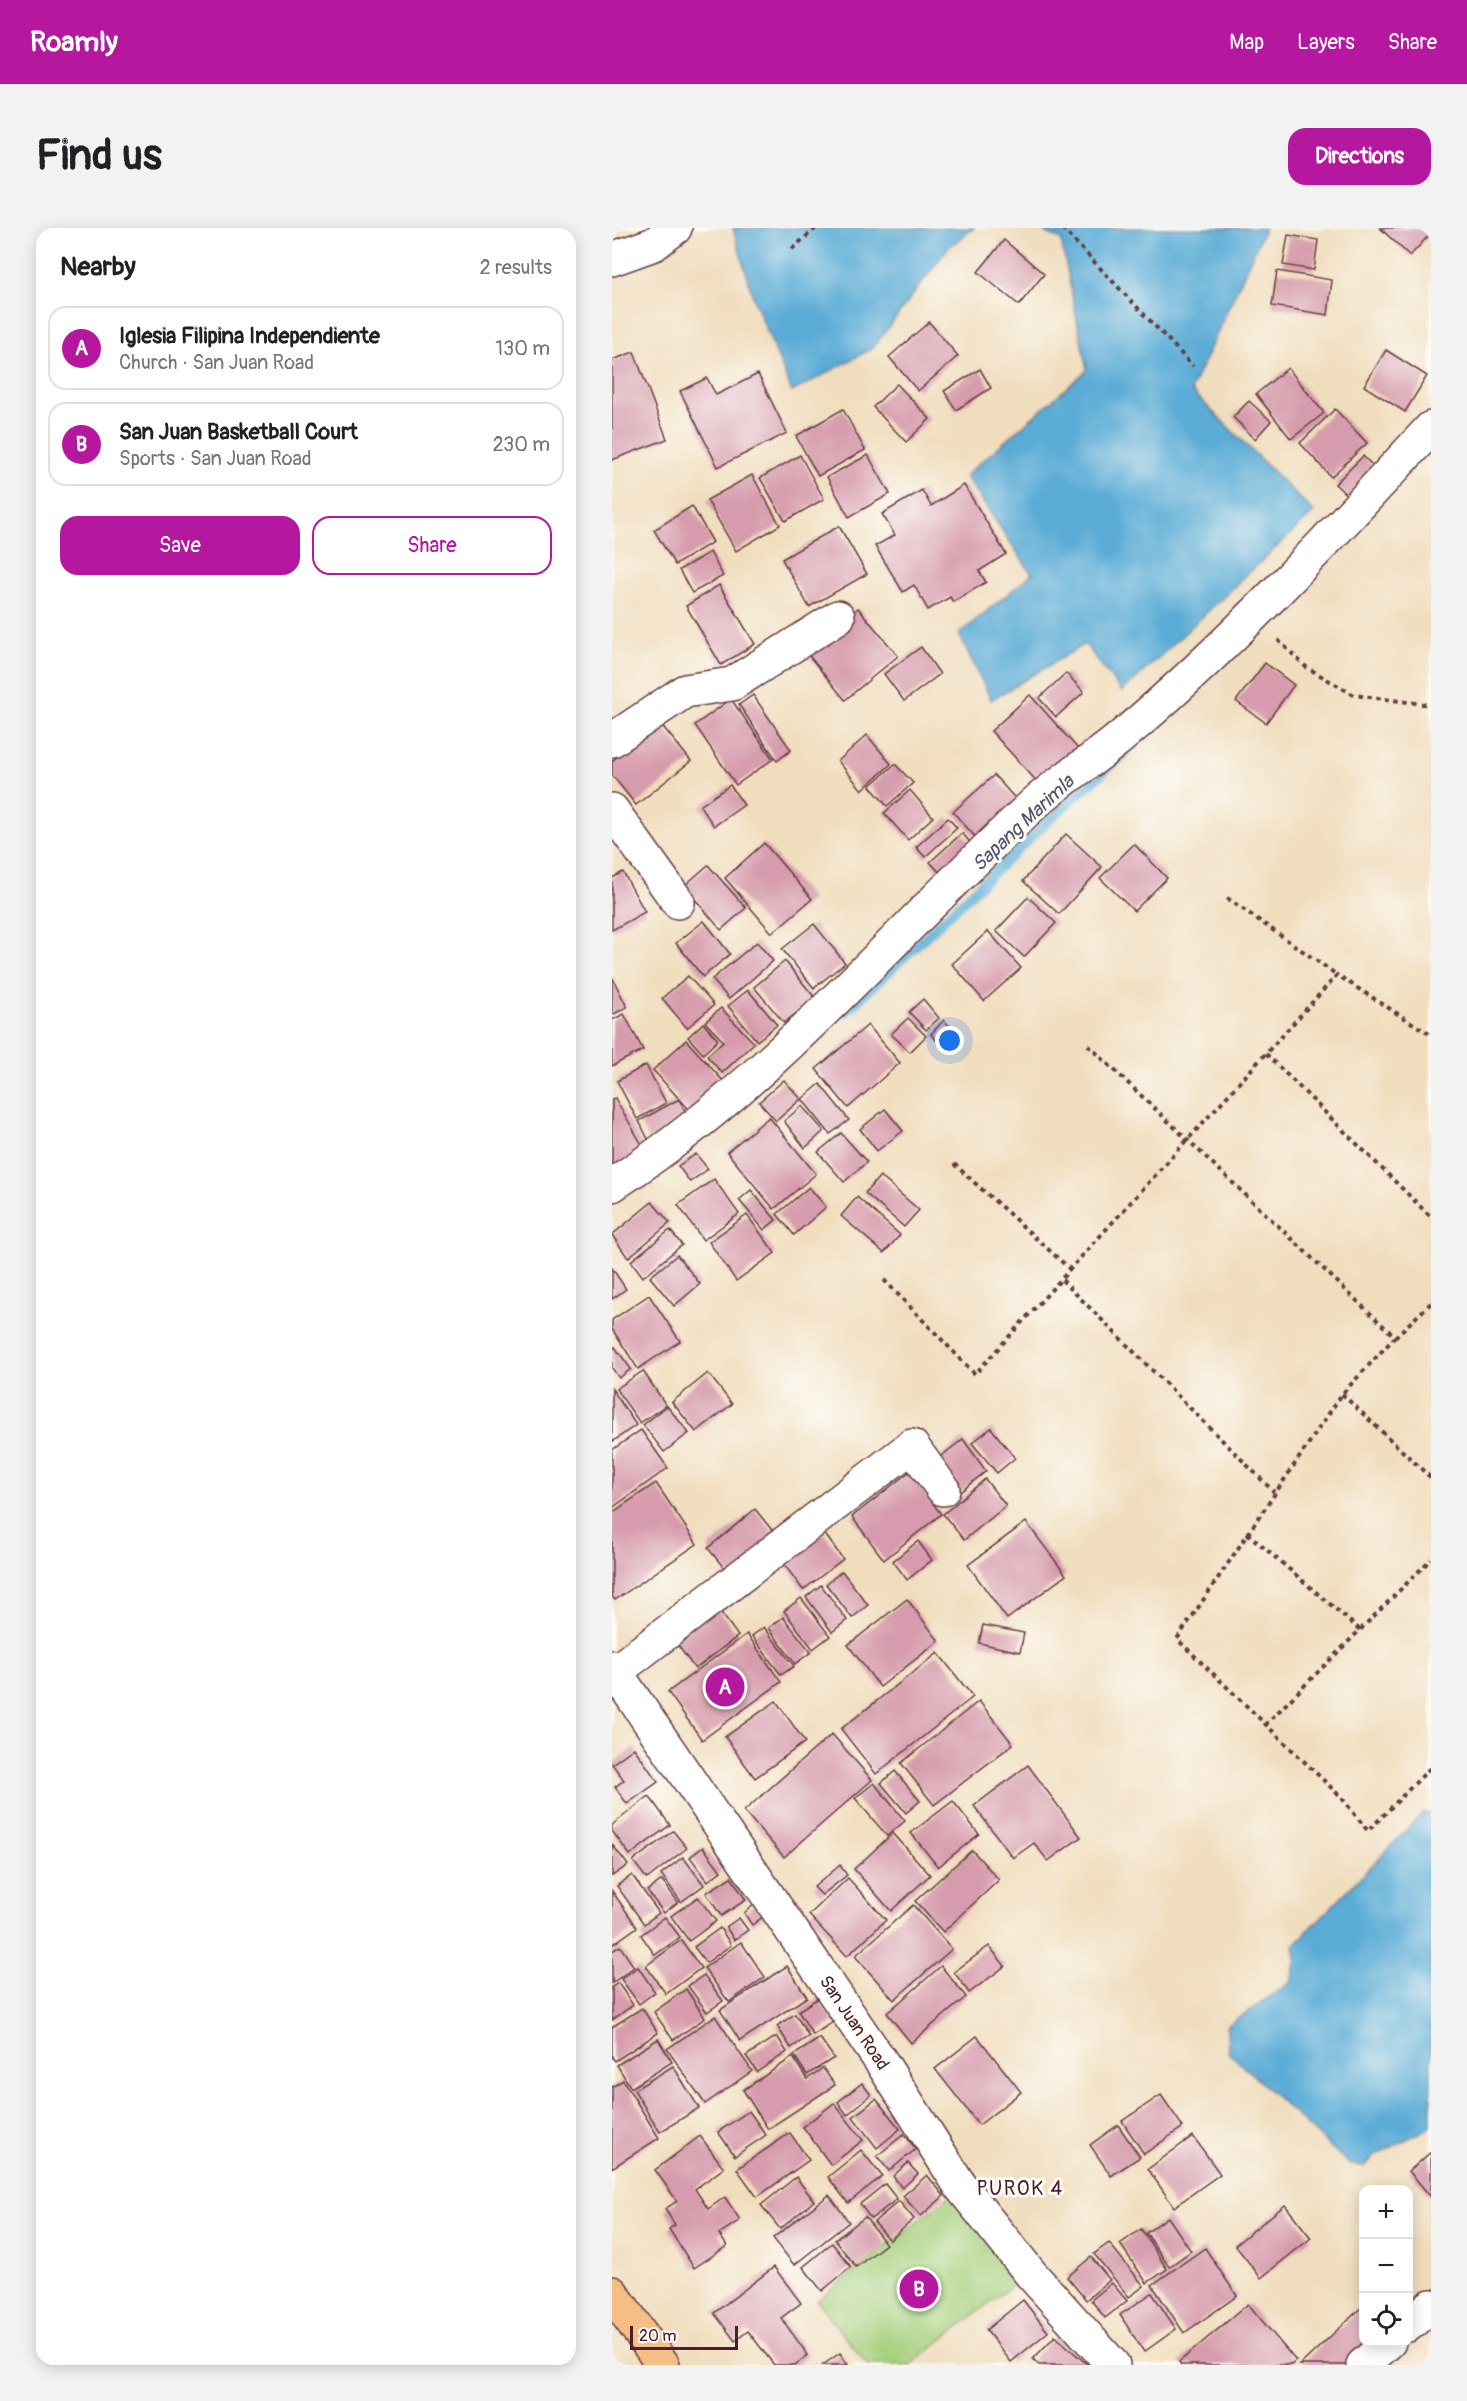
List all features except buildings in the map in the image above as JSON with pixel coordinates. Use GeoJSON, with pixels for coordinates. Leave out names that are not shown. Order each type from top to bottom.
{"type":"FeatureCollection","features":[{"type":"Feature","properties":{"kind":"main road"},"geometry":{"type":"LineString","coordinates":[[612,2293],[663,2365]]}},
{"type":"Feature","properties":{"kind":"street"},"geometry":{"type":"LineString","coordinates":[[612,259],[654,244],[675,228]]}},
{"type":"Feature","properties":{"kind":"street"},"geometry":{"type":"LineString","coordinates":[[612,1185],[677,1138],[776,1059],[1038,801],[1121,737],[1285,586],[1431,428]]}},
{"type":"Feature","properties":{"kind":"street"},"geometry":{"type":"LineString","coordinates":[[612,740],[685,691],[732,684],[838,617]]}},
{"type":"Feature","properties":{"kind":"street"},"geometry":{"type":"LineString","coordinates":[[612,810],[678,902]]}},
{"type":"Feature","properties":{"kind":"street"},"geometry":{"type":"LineString","coordinates":[[614,1669],[912,1446],[943,1489]]}},
{"type":"Feature","properties":{"kind":"street","name":"San Juan Road"},"geometry":{"type":"LineString","coordinates":[[614,1669],[882,2063],[961,2187],[1031,2274],[1113,2365]]}},
{"type":"Feature","properties":{"kind":"street"},"geometry":{"type":"LineString","coordinates":[[1413,2321],[1431,2306]]}},
{"type":"Feature","properties":{"kind":"street"},"geometry":{"type":"LineString","coordinates":[[1364,2365],[1384,2347]]}},
{"type":"Feature","properties":{"kind":"path"},"geometry":{"type":"LineString","coordinates":[[792,249],[816,228]]}},
{"type":"Feature","properties":{"kind":"path"},"geometry":{"type":"LineString","coordinates":[[1062,228],[1193,366]]}},
{"type":"Feature","properties":{"kind":"path"},"geometry":{"type":"LineString","coordinates":[[1285,632],[1277,640],[1306,667],[1354,694],[1431,705]]}},
{"type":"Feature","properties":{"kind":"path"},"geometry":{"type":"LineString","coordinates":[[1227,898],[1337,975],[1431,1035]]}},
{"type":"Feature","properties":{"kind":"path"},"geometry":{"type":"LineString","coordinates":[[884,1280],[975,1374],[1337,975]]}},
{"type":"Feature","properties":{"kind":"path"},"geometry":{"type":"LineString","coordinates":[[1088,1045],[1395,1336]]}},
{"type":"Feature","properties":{"kind":"path"},"geometry":{"type":"LineString","coordinates":[[1266,1054],[1431,1217]]}},
{"type":"Feature","properties":{"kind":"path"},"geometry":{"type":"LineString","coordinates":[[954,1164],[1071,1270]]}},
{"type":"Feature","properties":{"kind":"path"},"geometry":{"type":"LineString","coordinates":[[1062,1280],[1274,1492]]}},
{"type":"Feature","properties":{"kind":"path"},"geometry":{"type":"LineString","coordinates":[[1431,1304],[1395,1336],[1342,1394],[1177,1639],[1341,1797],[1368,1831],[1431,1767]]}},
{"type":"Feature","properties":{"kind":"path"},"geometry":{"type":"LineString","coordinates":[[1342,1394],[1431,1478]]}},
{"type":"Feature","properties":{"kind":"path"},"geometry":{"type":"LineString","coordinates":[[1247,1533],[1360,1630]]}},
{"type":"Feature","properties":{"kind":"path"},"geometry":{"type":"LineString","coordinates":[[1265,1725],[1431,1559]]}},
{"type":"Feature","properties":{"kind":"green space"},"geometry":{"type":"Polygon","coordinates":[[[955,2192],[1022,2277],[910,2365],[867,2365],[817,2301],[955,2192]]]}},
{"type":"Feature","properties":{"kind":"water"},"geometry":{"type":"Polygon","coordinates":[[[733,228],[974,228],[948,248],[873,348],[792,392],[753,297],[733,228]]]}},
{"type":"Feature","properties":{"kind":"water"},"geometry":{"type":"Polygon","coordinates":[[[1037,228],[1265,228],[1191,390],[1314,512],[1122,692],[1085,644],[991,700],[959,634],[1032,574],[965,476],[1087,370],[1061,240],[1037,228]]]}},
{"type":"Feature","properties":{"kind":"water"},"geometry":{"type":"Polygon","coordinates":[[[1423,1813],[1431,1814],[1431,2127],[1377,2154],[1365,2166],[1350,2165],[1228,2052],[1227,2026],[1291,1982],[1296,1959],[1294,1945],[1423,1813]]]}},
{"type":"Feature","properties":{"kind":"waterway","name":"Sapang Marimla"},"geometry":{"type":"LineString","coordinates":[[846,1012],[1049,820],[1123,755]]}},
{"type":"Feature","properties":{"kind":"place","name":"Iglesia Filipina Independiente"},"geometry":{"type":"Point","coordinates":[725,1687]}},
{"type":"Feature","properties":{"kind":"place","name":"San Juan Basketball Court"},"geometry":{"type":"Point","coordinates":[919,2289]}},
{"type":"Feature","properties":{"kind":"district","name":"PUROK 4"},"geometry":{"type":"Point","coordinates":[1020,2188]}}]}
